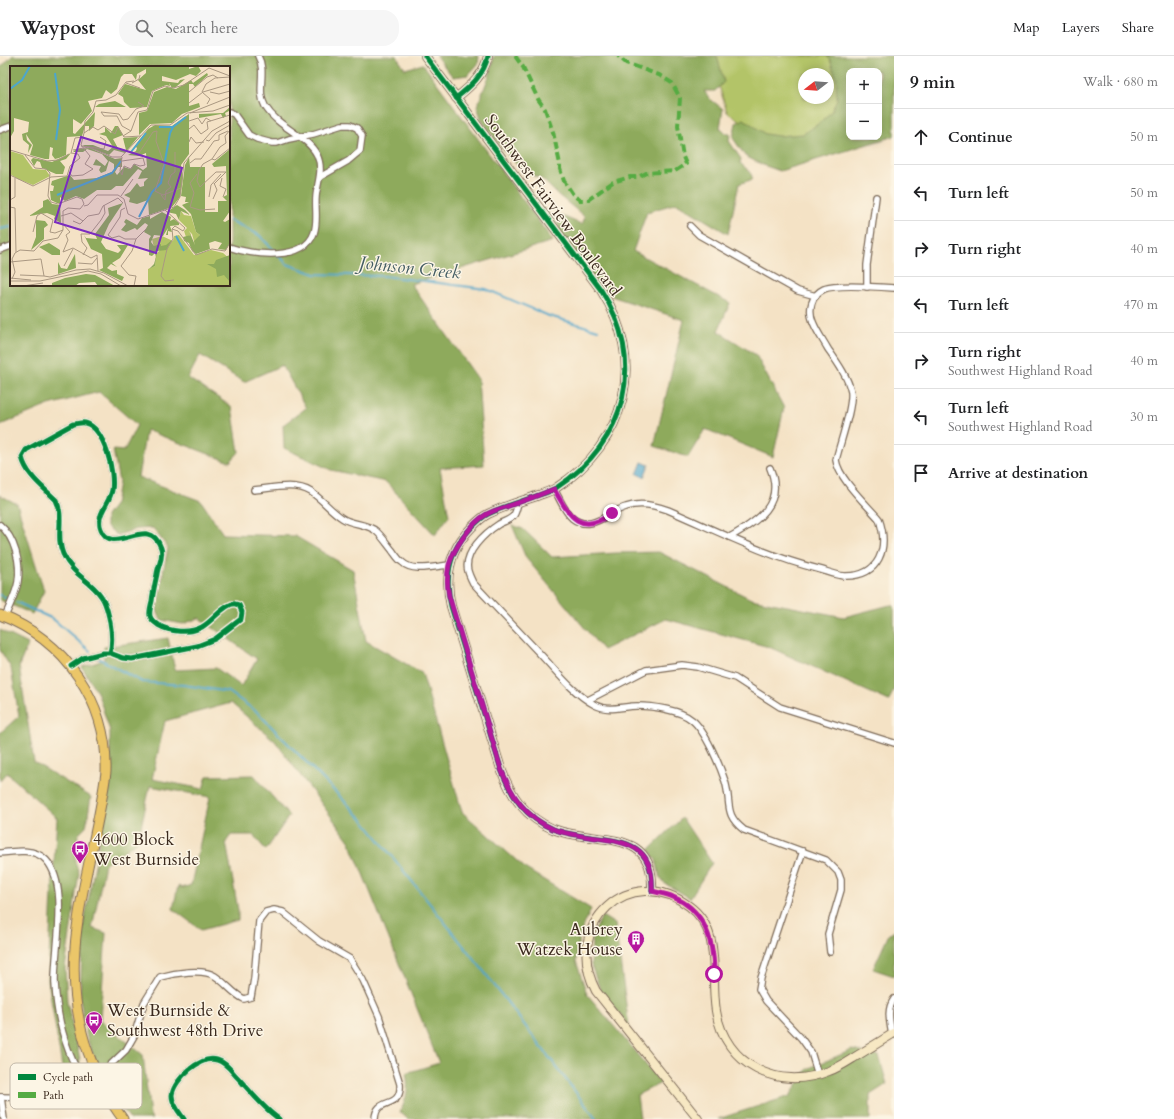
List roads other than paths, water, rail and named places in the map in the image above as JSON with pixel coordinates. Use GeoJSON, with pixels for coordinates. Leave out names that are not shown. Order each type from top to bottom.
{"type":"FeatureCollection","features":[{"type":"Feature","properties":{"kind":"main road"},"geometry":{"type":"LineString","coordinates":[[2,616],[32,631],[54,648],[70,666],[92,699],[102,730],[105,751],[104,783],[75,937],[73,968],[80,1027],[92,1063]]}},
{"type":"Feature","properties":{"kind":"main road"},"geometry":{"type":"LineString","coordinates":[[117,1109],[123,1119]]}},
{"type":"Feature","properties":{"kind":"street"},"geometry":{"type":"LineString","coordinates":[[230,247],[248,252],[268,254],[293,251],[306,245],[315,231],[316,196],[320,177],[318,156],[309,144],[279,123],[265,106],[262,96],[262,66],[258,56]]}},
{"type":"Feature","properties":{"kind":"street","name":"Southwest Fairview Boulevard"},"geometry":{"type":"LineString","coordinates":[[425,56],[601,290],[612,308],[620,331],[625,363],[622,401],[614,424],[599,450],[586,465],[554,489],[487,514],[474,525],[458,545],[450,565],[447,587],[451,606],[501,769],[513,796],[532,816],[552,828],[576,835],[625,843],[638,849],[645,856],[652,873],[652,891]]}},
{"type":"Feature","properties":{"kind":"street"},"geometry":{"type":"LineString","coordinates":[[456,98],[470,86],[482,72],[488,56]]}},
{"type":"Feature","properties":{"kind":"street"},"geometry":{"type":"LineString","coordinates":[[230,112],[234,114],[249,135],[257,139],[277,143],[342,125],[350,125],[356,128],[360,132],[362,140],[361,148],[356,155],[320,177]]}},
{"type":"Feature","properties":{"kind":"street"},"geometry":{"type":"LineString","coordinates":[[0,130],[10,126]]}},
{"type":"Feature","properties":{"kind":"street"},"geometry":{"type":"LineString","coordinates":[[867,287],[867,265],[876,197]]}},
{"type":"Feature","properties":{"kind":"street"},"geometry":{"type":"LineString","coordinates":[[690,226],[699,235],[798,291],[816,296]]}},
{"type":"Feature","properties":{"kind":"street"},"geometry":{"type":"LineString","coordinates":[[0,250],[10,246]]}},
{"type":"Feature","properties":{"kind":"street"},"geometry":{"type":"LineString","coordinates":[[554,489],[567,512],[580,522],[589,524],[597,522],[627,506],[652,505],[668,510],[794,563],[843,576],[858,575],[868,571],[882,553],[882,527],[879,519],[842,477],[837,467],[837,458],[850,404],[851,392],[841,368],[813,322],[810,311],[812,302],[824,289],[834,287],[894,288]]}},
{"type":"Feature","properties":{"kind":"street"},"geometry":{"type":"LineString","coordinates":[[70,666],[83,658],[110,653],[123,658],[138,658],[208,643],[222,635],[241,618],[242,612],[239,605],[233,604],[227,606],[202,627],[183,631],[167,628],[153,621],[150,616],[150,609],[162,555],[161,548],[152,535],[146,533],[115,540],[109,539],[100,528],[100,515],[110,498],[113,475],[101,438],[91,426],[85,423],[79,423],[68,427],[31,447],[26,450],[22,457],[24,465],[30,475],[56,500],[60,509],[60,543],[62,552],[70,567],[98,592],[105,602],[113,640],[110,653]]}},
{"type":"Feature","properties":{"kind":"street"},"geometry":{"type":"LineString","coordinates":[[730,537],[750,526],[772,503],[775,488],[773,475],[770,468]]}},
{"type":"Feature","properties":{"kind":"street"},"geometry":{"type":"LineString","coordinates":[[254,490],[282,487],[306,490],[312,493],[348,522],[369,527],[376,531],[402,563],[416,568],[450,565]]}},
{"type":"Feature","properties":{"kind":"street"},"geometry":{"type":"LineString","coordinates":[[518,503],[511,519],[500,523],[486,533],[473,548],[467,564],[473,583],[571,687],[595,705],[606,709],[637,706],[656,708],[677,712],[692,720],[704,735],[725,781],[731,816],[735,823],[744,830],[826,860],[838,872],[841,880],[841,890],[828,934],[830,952]]}},
{"type":"Feature","properties":{"kind":"street"},"geometry":{"type":"LineString","coordinates":[[0,525],[9,534],[16,555],[18,569],[18,582],[2,616]]}},
{"type":"Feature","properties":{"kind":"street"},"geometry":{"type":"LineString","coordinates":[[588,700],[646,670],[666,666],[682,665],[698,667],[735,678],[786,709],[894,743]]}},
{"type":"Feature","properties":{"kind":"street"},"geometry":{"type":"LineString","coordinates":[[0,853],[19,851],[40,855],[46,860],[55,874],[59,893],[55,981],[58,1013],[62,1031],[73,1063]]}},
{"type":"Feature","properties":{"kind":"street"},"geometry":{"type":"LineString","coordinates":[[803,851],[761,978],[759,989],[766,1001],[801,1038],[811,1052],[818,1075]]}},
{"type":"Feature","properties":{"kind":"street"},"geometry":{"type":"LineString","coordinates":[[698,1119],[592,984],[588,969],[588,940],[592,927],[599,915],[608,906],[621,897],[637,892],[652,891],[675,897],[689,906],[697,914],[707,930],[714,953],[716,1005],[721,1028],[726,1039],[738,1055],[750,1066],[762,1073],[772,1076],[799,1078],[818,1075],[837,1067],[893,1034],[889,1013],[894,999]]}},
{"type":"Feature","properties":{"kind":"street"},"geometry":{"type":"LineString","coordinates":[[113,1063],[126,1050],[134,1036],[144,1003],[160,977],[177,972],[198,972],[214,975],[235,994],[244,999],[251,998],[259,921],[266,912],[274,910],[283,912],[319,941],[350,959],[363,980],[379,1016],[400,1084],[400,1092],[398,1097],[379,1107],[375,1114],[375,1119]]}},
{"type":"Feature","properties":{"kind":"street"},"geometry":{"type":"LineString","coordinates":[[184,1119],[174,1104],[172,1095],[174,1088],[187,1072],[203,1061],[212,1059],[218,1060],[228,1067],[267,1109],[279,1119]]}},
{"type":"Feature","properties":{"kind":"street"},"geometry":{"type":"LineString","coordinates":[[4,1119],[0,1097],[10,1097]]}},
{"type":"Feature","properties":{"kind":"water"},"geometry":{"type":"Polygon","coordinates":[[[642,462],[649,465],[644,477],[637,474],[642,462]]]}},
{"type":"Feature","properties":{"kind":"waterway","name":"Johnson Creek"},"geometry":{"type":"LineString","coordinates":[[230,220],[259,235],[287,264],[315,274],[384,276],[486,289],[549,316],[598,330]]}},
{"type":"Feature","properties":{"kind":"waterway","name":"Johnson Creek"},"geometry":{"type":"LineString","coordinates":[[0,229],[10,227]]}},
{"type":"Feature","properties":{"kind":"waterway"},"geometry":{"type":"LineString","coordinates":[[0,595],[9,599]]}},
{"type":"Feature","properties":{"kind":"waterway"},"geometry":{"type":"LineString","coordinates":[[16,602],[53,619],[90,651]]}},
{"type":"Feature","properties":{"kind":"waterway"},"geometry":{"type":"LineString","coordinates":[[98,658],[142,682],[184,685],[229,692],[257,712],[363,820],[482,969],[596,1119]]}},
{"type":"Feature","properties":{"kind":"place","name":"4600 Block West Burnside"},"geometry":{"type":"Point","coordinates":[80,864]}},
{"type":"Feature","properties":{"kind":"place","name":"Aubrey Watzek House"},"geometry":{"type":"Point","coordinates":[636,954]}},
{"type":"Feature","properties":{"kind":"place","name":"West Burnside & Southwest 48th Drive"},"geometry":{"type":"Point","coordinates":[94,1035]}}]}
